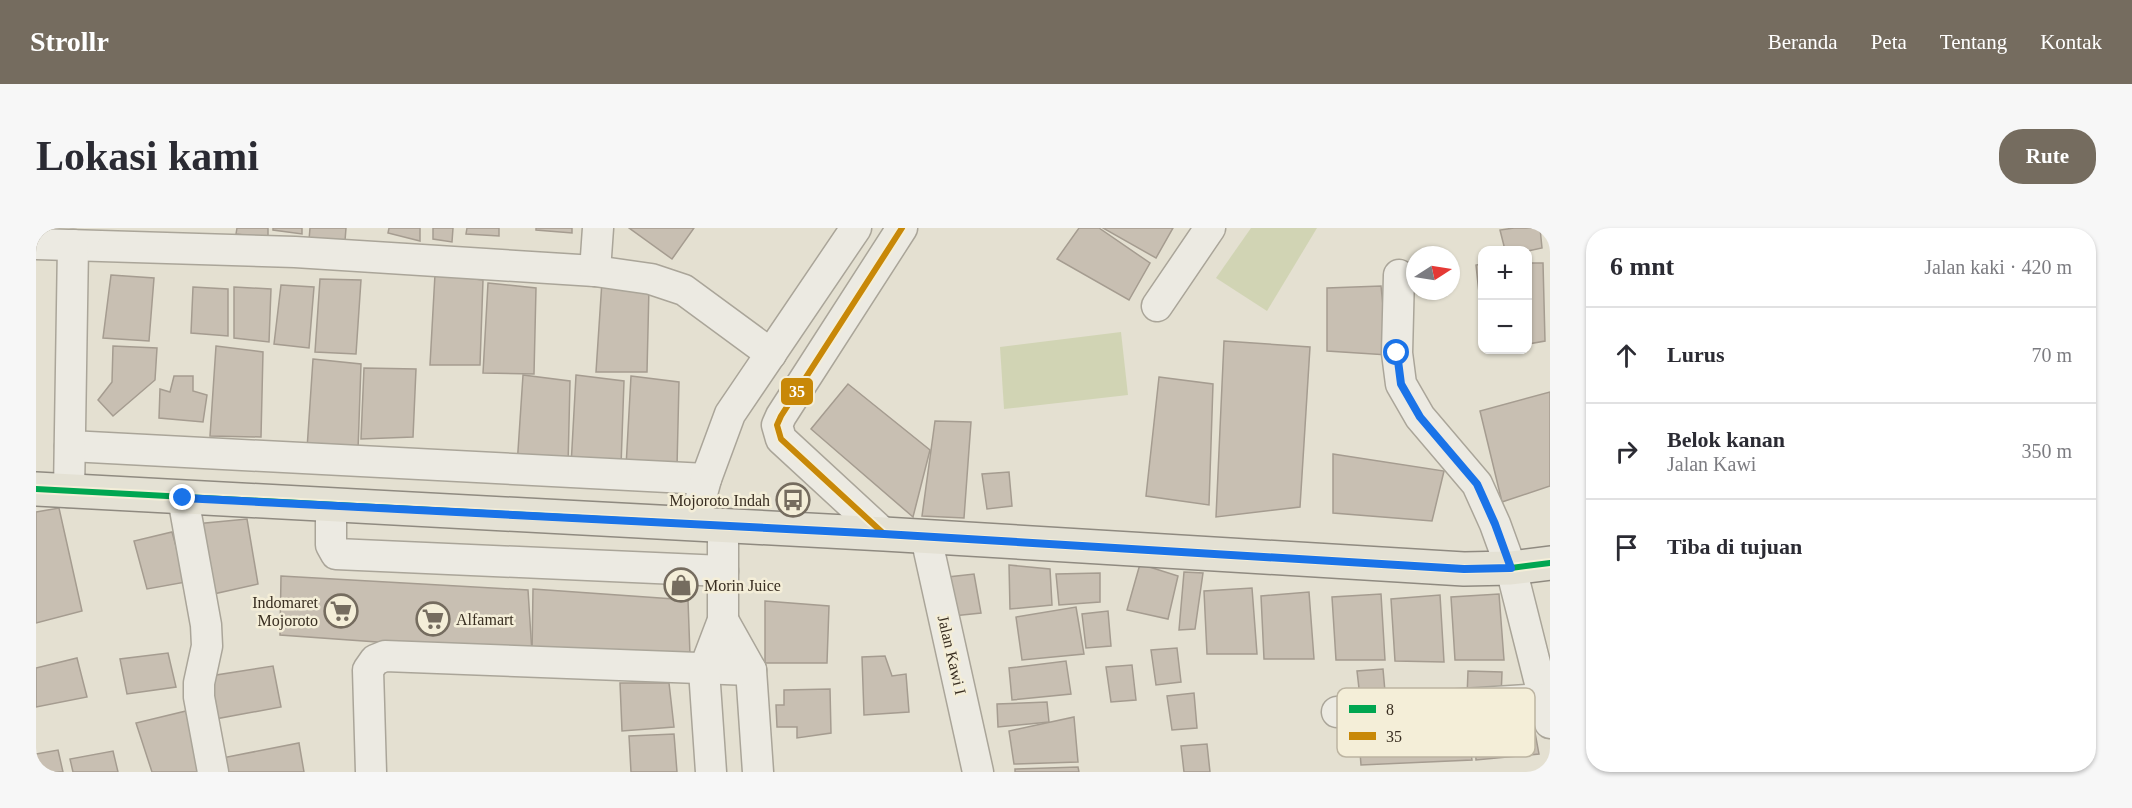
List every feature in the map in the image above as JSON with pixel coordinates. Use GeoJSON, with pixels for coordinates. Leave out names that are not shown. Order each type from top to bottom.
{"type":"FeatureCollection","features":[{"type":"Feature","properties":{"kind":"main road"},"geometry":{"type":"LineString","coordinates":[[36,489],[884,534],[1464,569],[1511,568],[1550,563]]}},
{"type":"Feature","properties":{"kind":"street"},"geometry":{"type":"LineString","coordinates":[[595,271],[598,228]]}},
{"type":"Feature","properties":{"kind":"street"},"geometry":{"type":"LineString","coordinates":[[711,772],[704,670],[723,620],[723,571],[709,525],[706,479],[730,414],[856,228]]}},
{"type":"Feature","properties":{"kind":"street"},"geometry":{"type":"LineString","coordinates":[[884,534],[781,439],[777,425],[902,228]]}},
{"type":"Feature","properties":{"kind":"street"},"geometry":{"type":"LineString","coordinates":[[1156,306],[1210,228]]}},
{"type":"Feature","properties":{"kind":"street"},"geometry":{"type":"LineString","coordinates":[[36,244],[295,252],[595,271],[651,279],[684,290],[771,354]]}},
{"type":"Feature","properties":{"kind":"street"},"geometry":{"type":"LineString","coordinates":[[69,492],[73,244]]}},
{"type":"Feature","properties":{"kind":"street"},"geometry":{"type":"LineString","coordinates":[[1399,275],[1397,353],[1401,384],[1420,417],[1477,484],[1495,524],[1511,568],[1547,711]]}},
{"type":"Feature","properties":{"kind":"street"},"geometry":{"type":"LineString","coordinates":[[822,278],[855,299]]}},
{"type":"Feature","properties":{"kind":"street"},"geometry":{"type":"LineString","coordinates":[[70,446],[706,479]]}},
{"type":"Feature","properties":{"kind":"street"},"geometry":{"type":"LineString","coordinates":[[183,498],[206,625],[207,646],[199,683],[199,697],[213,772]]}},
{"type":"Feature","properties":{"kind":"street"},"geometry":{"type":"LineString","coordinates":[[331,505],[331,545],[336,554],[723,571]]}},
{"type":"Feature","properties":{"kind":"street","name":"Jalan Kawi I"},"geometry":{"type":"LineString","coordinates":[[926,537],[978,772]]}},
{"type":"Feature","properties":{"kind":"street"},"geometry":{"type":"LineString","coordinates":[[723,620],[751,670],[758,772]]}},
{"type":"Feature","properties":{"kind":"street"},"geometry":{"type":"LineString","coordinates":[[371,772],[368,670],[375,660],[385,656],[751,670]]}},
{"type":"Feature","properties":{"kind":"green space"},"geometry":{"type":"Polygon","coordinates":[[[1251,228],[1317,228],[1267,311],[1216,278],[1251,228]]]}},
{"type":"Feature","properties":{"kind":"green space"},"geometry":{"type":"Polygon","coordinates":[[[1121,332],[1128,395],[1004,409],[1000,347],[1121,332]]]}},
{"type":"Feature","properties":{"kind":"building"},"geometry":{"type":"Polygon","coordinates":[[[237,228],[268,228],[268,238],[236,234],[237,228]]]}},
{"type":"Feature","properties":{"kind":"building"},"geometry":{"type":"Polygon","coordinates":[[[273,228],[302,228],[302,234],[273,230],[273,228]]]}},
{"type":"Feature","properties":{"kind":"building"},"geometry":{"type":"Polygon","coordinates":[[[310,228],[346,228],[345,241],[309,240],[310,228]]]}},
{"type":"Feature","properties":{"kind":"building"},"geometry":{"type":"Polygon","coordinates":[[[389,228],[420,228],[420,241],[388,233],[389,228]]]}},
{"type":"Feature","properties":{"kind":"building"},"geometry":{"type":"Polygon","coordinates":[[[433,228],[453,228],[452,242],[433,239],[433,228]]]}},
{"type":"Feature","properties":{"kind":"building"},"geometry":{"type":"Polygon","coordinates":[[[467,228],[499,228],[499,236],[466,234],[467,228]]]}},
{"type":"Feature","properties":{"kind":"building"},"geometry":{"type":"Polygon","coordinates":[[[536,228],[572,228],[572,233],[536,230],[536,228]]]}},
{"type":"Feature","properties":{"kind":"building"},"geometry":{"type":"Polygon","coordinates":[[[629,228],[694,228],[672,259],[629,228]]]}},
{"type":"Feature","properties":{"kind":"building"},"geometry":{"type":"Polygon","coordinates":[[[1079,228],[1099,228],[1150,263],[1129,300],[1057,259],[1079,228]]]}},
{"type":"Feature","properties":{"kind":"building"},"geometry":{"type":"Polygon","coordinates":[[[1103,228],[1173,228],[1156,258],[1103,228]]]}},
{"type":"Feature","properties":{"kind":"building"},"geometry":{"type":"Polygon","coordinates":[[[1540,228],[1542,248],[1532,250],[1532,246],[1504,246],[1500,230],[1540,228]]]}},
{"type":"Feature","properties":{"kind":"building"},"geometry":{"type":"Polygon","coordinates":[[[1532,263],[1543,263],[1545,341],[1532,343],[1532,263]]]}},
{"type":"Feature","properties":{"kind":"building"},"geometry":{"type":"Polygon","coordinates":[[[435,274],[483,280],[480,365],[430,365],[435,274]]]}},
{"type":"Feature","properties":{"kind":"building"},"geometry":{"type":"Polygon","coordinates":[[[111,275],[154,278],[149,341],[103,338],[111,275]]]}},
{"type":"Feature","properties":{"kind":"building"},"geometry":{"type":"Polygon","coordinates":[[[320,279],[361,280],[356,354],[315,352],[320,279]]]}},
{"type":"Feature","properties":{"kind":"building"},"geometry":{"type":"Polygon","coordinates":[[[602,281],[649,287],[647,372],[596,372],[602,281]]]}},
{"type":"Feature","properties":{"kind":"building"},"geometry":{"type":"Polygon","coordinates":[[[488,283],[536,288],[534,374],[483,373],[488,283]]]}},
{"type":"Feature","properties":{"kind":"building"},"geometry":{"type":"Polygon","coordinates":[[[281,285],[314,287],[309,348],[274,344],[281,285]]]}},
{"type":"Feature","properties":{"kind":"building"},"geometry":{"type":"Polygon","coordinates":[[[1381,286],[1388,355],[1327,351],[1327,288],[1381,286]]]}},
{"type":"Feature","properties":{"kind":"building"},"geometry":{"type":"Polygon","coordinates":[[[193,287],[228,289],[228,336],[191,333],[193,287]]]}},
{"type":"Feature","properties":{"kind":"building"},"geometry":{"type":"Polygon","coordinates":[[[234,287],[271,289],[269,342],[234,338],[234,287]]]}},
{"type":"Feature","properties":{"kind":"building"},"geometry":{"type":"Polygon","coordinates":[[[1224,341],[1310,347],[1300,507],[1216,517],[1224,341]]]}},
{"type":"Feature","properties":{"kind":"building"},"geometry":{"type":"Polygon","coordinates":[[[113,346],[157,348],[155,380],[113,416],[98,400],[112,382],[113,346]]]}},
{"type":"Feature","properties":{"kind":"building"},"geometry":{"type":"Polygon","coordinates":[[[216,346],[263,352],[261,437],[210,436],[216,346]]]}},
{"type":"Feature","properties":{"kind":"building"},"geometry":{"type":"Polygon","coordinates":[[[313,359],[361,364],[358,450],[307,449],[313,359]]]}},
{"type":"Feature","properties":{"kind":"building"},"geometry":{"type":"Polygon","coordinates":[[[364,368],[416,369],[413,437],[361,439],[364,368]]]}},
{"type":"Feature","properties":{"kind":"building"},"geometry":{"type":"Polygon","coordinates":[[[523,375],[570,381],[568,466],[517,466],[523,375]]]}},
{"type":"Feature","properties":{"kind":"building"},"geometry":{"type":"Polygon","coordinates":[[[576,375],[624,381],[621,466],[571,466],[576,375]]]}},
{"type":"Feature","properties":{"kind":"building"},"geometry":{"type":"Polygon","coordinates":[[[174,376],[193,376],[193,391],[207,395],[203,422],[159,418],[160,389],[170,392],[174,376]]]}},
{"type":"Feature","properties":{"kind":"building"},"geometry":{"type":"Polygon","coordinates":[[[631,376],[679,382],[677,467],[626,467],[631,376]]]}},
{"type":"Feature","properties":{"kind":"building"},"geometry":{"type":"Polygon","coordinates":[[[1159,377],[1213,384],[1209,505],[1146,496],[1159,377]]]}},
{"type":"Feature","properties":{"kind":"building"},"geometry":{"type":"Polygon","coordinates":[[[848,384],[930,450],[913,517],[811,429],[848,384]]]}},
{"type":"Feature","properties":{"kind":"building"},"geometry":{"type":"Polygon","coordinates":[[[1550,392],[1550,486],[1502,502],[1480,411],[1550,392]]]}},
{"type":"Feature","properties":{"kind":"building"},"geometry":{"type":"Polygon","coordinates":[[[935,421],[971,422],[964,518],[922,516],[935,421]]]}},
{"type":"Feature","properties":{"kind":"building"},"geometry":{"type":"Polygon","coordinates":[[[1333,454],[1444,471],[1432,521],[1333,513],[1333,454]]]}},
{"type":"Feature","properties":{"kind":"building"},"geometry":{"type":"Polygon","coordinates":[[[1009,472],[1012,506],[987,509],[982,474],[1009,472]]]}},
{"type":"Feature","properties":{"kind":"building"},"geometry":{"type":"Polygon","coordinates":[[[59,508],[82,611],[36,623],[36,512],[59,508]]]}},
{"type":"Feature","properties":{"kind":"building"},"geometry":{"type":"Polygon","coordinates":[[[247,519],[258,584],[209,595],[195,524],[247,519]]]}},
{"type":"Feature","properties":{"kind":"building"},"geometry":{"type":"Polygon","coordinates":[[[172,532],[186,582],[147,589],[134,541],[172,532]]]}},
{"type":"Feature","properties":{"kind":"building"},"geometry":{"type":"Polygon","coordinates":[[[1140,564],[1178,576],[1168,619],[1127,610],[1140,564]]]}},
{"type":"Feature","properties":{"kind":"building"},"geometry":{"type":"Polygon","coordinates":[[[1009,565],[1050,569],[1052,605],[1010,609],[1009,565]]]}},
{"type":"Feature","properties":{"kind":"building"},"geometry":{"type":"Polygon","coordinates":[[[1184,572],[1203,573],[1195,629],[1179,630],[1184,572]]]}},
{"type":"Feature","properties":{"kind":"building"},"geometry":{"type":"Polygon","coordinates":[[[1100,573],[1100,602],[1059,605],[1056,574],[1100,573]]]}},
{"type":"Feature","properties":{"kind":"building"},"geometry":{"type":"Polygon","coordinates":[[[974,574],[981,613],[953,616],[948,577],[974,574]]]}},
{"type":"Feature","properties":{"kind":"building"},"geometry":{"type":"Polygon","coordinates":[[[281,576],[528,590],[532,653],[280,635],[281,576]]]}},
{"type":"Feature","properties":{"kind":"building"},"geometry":{"type":"Polygon","coordinates":[[[1252,588],[1257,654],[1207,654],[1204,591],[1252,588]]]}},
{"type":"Feature","properties":{"kind":"building"},"geometry":{"type":"Polygon","coordinates":[[[533,589],[688,600],[690,655],[532,654],[533,589]]]}},
{"type":"Feature","properties":{"kind":"building"},"geometry":{"type":"Polygon","coordinates":[[[1309,592],[1314,659],[1264,659],[1261,596],[1309,592]]]}},
{"type":"Feature","properties":{"kind":"building"},"geometry":{"type":"Polygon","coordinates":[[[1381,594],[1385,660],[1336,660],[1332,597],[1381,594]]]}},
{"type":"Feature","properties":{"kind":"building"},"geometry":{"type":"Polygon","coordinates":[[[1499,594],[1504,660],[1455,660],[1451,597],[1499,594]]]}},
{"type":"Feature","properties":{"kind":"building"},"geometry":{"type":"Polygon","coordinates":[[[1440,595],[1444,662],[1395,661],[1391,599],[1440,595]]]}},
{"type":"Feature","properties":{"kind":"building"},"geometry":{"type":"Polygon","coordinates":[[[765,601],[829,606],[827,663],[765,663],[765,601]]]}},
{"type":"Feature","properties":{"kind":"building"},"geometry":{"type":"Polygon","coordinates":[[[1076,607],[1084,654],[1022,660],[1016,617],[1076,607]]]}},
{"type":"Feature","properties":{"kind":"building"},"geometry":{"type":"Polygon","coordinates":[[[1108,611],[1111,646],[1086,648],[1082,614],[1108,611]]]}},
{"type":"Feature","properties":{"kind":"building"},"geometry":{"type":"Polygon","coordinates":[[[1177,648],[1181,682],[1156,685],[1151,650],[1177,648]]]}},
{"type":"Feature","properties":{"kind":"building"},"geometry":{"type":"Polygon","coordinates":[[[168,653],[176,687],[127,694],[120,659],[168,653]]]}},
{"type":"Feature","properties":{"kind":"building"},"geometry":{"type":"Polygon","coordinates":[[[885,656],[892,676],[906,674],[909,712],[864,715],[862,657],[885,656]]]}},
{"type":"Feature","properties":{"kind":"building"},"geometry":{"type":"Polygon","coordinates":[[[77,658],[87,697],[36,707],[36,668],[77,658]]]}},
{"type":"Feature","properties":{"kind":"building"},"geometry":{"type":"Polygon","coordinates":[[[1066,661],[1071,694],[1012,700],[1009,668],[1066,661]]]}},
{"type":"Feature","properties":{"kind":"building"},"geometry":{"type":"Polygon","coordinates":[[[1132,665],[1136,700],[1111,702],[1106,667],[1132,665]]]}},
{"type":"Feature","properties":{"kind":"building"},"geometry":{"type":"Polygon","coordinates":[[[273,666],[281,707],[215,719],[210,676],[273,666]]]}},
{"type":"Feature","properties":{"kind":"building"},"geometry":{"type":"Polygon","coordinates":[[[1383,669],[1385,688],[1359,688],[1357,671],[1383,669]]]}},
{"type":"Feature","properties":{"kind":"building"},"geometry":{"type":"Polygon","coordinates":[[[1468,671],[1502,672],[1501,688],[1467,688],[1468,671]]]}},
{"type":"Feature","properties":{"kind":"building"},"geometry":{"type":"Polygon","coordinates":[[[620,683],[669,683],[674,727],[622,731],[620,683]]]}},
{"type":"Feature","properties":{"kind":"building"},"geometry":{"type":"Polygon","coordinates":[[[830,689],[831,733],[797,738],[797,727],[777,727],[776,705],[784,705],[784,690],[830,689]]]}},
{"type":"Feature","properties":{"kind":"building"},"geometry":{"type":"Polygon","coordinates":[[[1194,693],[1197,728],[1172,730],[1167,696],[1194,693]]]}},
{"type":"Feature","properties":{"kind":"building"},"geometry":{"type":"Polygon","coordinates":[[[1047,702],[1049,722],[998,727],[997,704],[1047,702]]]}},
{"type":"Feature","properties":{"kind":"building"},"geometry":{"type":"Polygon","coordinates":[[[186,711],[199,772],[152,772],[136,723],[186,711]]]}},
{"type":"Feature","properties":{"kind":"building"},"geometry":{"type":"Polygon","coordinates":[[[1074,717],[1078,762],[1014,764],[1009,731],[1074,717]]]}},
{"type":"Feature","properties":{"kind":"building"},"geometry":{"type":"Polygon","coordinates":[[[1535,732],[1539,754],[1535,754],[1535,732]]]}},
{"type":"Feature","properties":{"kind":"building"},"geometry":{"type":"Polygon","coordinates":[[[674,734],[677,772],[631,772],[629,736],[674,734]]]}},
{"type":"Feature","properties":{"kind":"building"},"geometry":{"type":"Polygon","coordinates":[[[299,743],[304,772],[226,772],[222,758],[299,743]]]}},
{"type":"Feature","properties":{"kind":"building"},"geometry":{"type":"Polygon","coordinates":[[[1207,744],[1210,772],[1184,772],[1181,746],[1207,744]]]}},
{"type":"Feature","properties":{"kind":"building"},"geometry":{"type":"Polygon","coordinates":[[[58,750],[63,772],[37,772],[36,754],[58,750]]]}},
{"type":"Feature","properties":{"kind":"building"},"geometry":{"type":"Polygon","coordinates":[[[113,751],[118,772],[73,772],[70,759],[113,751]]]}},
{"type":"Feature","properties":{"kind":"building"},"geometry":{"type":"Polygon","coordinates":[[[1360,757],[1472,757],[1472,760],[1361,765],[1360,757]]]}},
{"type":"Feature","properties":{"kind":"building"},"geometry":{"type":"Polygon","coordinates":[[[1476,757],[1508,757],[1476,760],[1476,757]]]}},
{"type":"Feature","properties":{"kind":"building"},"geometry":{"type":"Polygon","coordinates":[[[1078,767],[1079,772],[1015,772],[1015,769],[1078,767]]]}},
{"type":"Feature","properties":{"kind":"transit line","name":"35"},"geometry":{"type":"LineString","coordinates":[[884,534],[781,439],[777,425],[902,228]]}},
{"type":"Feature","properties":{"kind":"transit line","name":"8"},"geometry":{"type":"LineString","coordinates":[[36,489],[884,534],[1464,569],[1511,568],[1550,563]]}},
{"type":"Feature","properties":{"kind":"place","name":"Mojoroto Indah"},"geometry":{"type":"Point","coordinates":[793,500]}},
{"type":"Feature","properties":{"kind":"place","name":"Morin Juice"},"geometry":{"type":"Point","coordinates":[681,585]}},
{"type":"Feature","properties":{"kind":"place","name":"Indomaret Mojoroto"},"geometry":{"type":"Point","coordinates":[341,611]}},
{"type":"Feature","properties":{"kind":"place","name":"Alfamart"},"geometry":{"type":"Point","coordinates":[433,619]}},
{"type":"Feature","properties":{"kind":"route"},"geometry":{"type":"LineString","coordinates":[[183,498],[884,534],[1464,569],[1511,568],[1477,484],[1420,417],[1401,384],[1397,353]]}}]}
